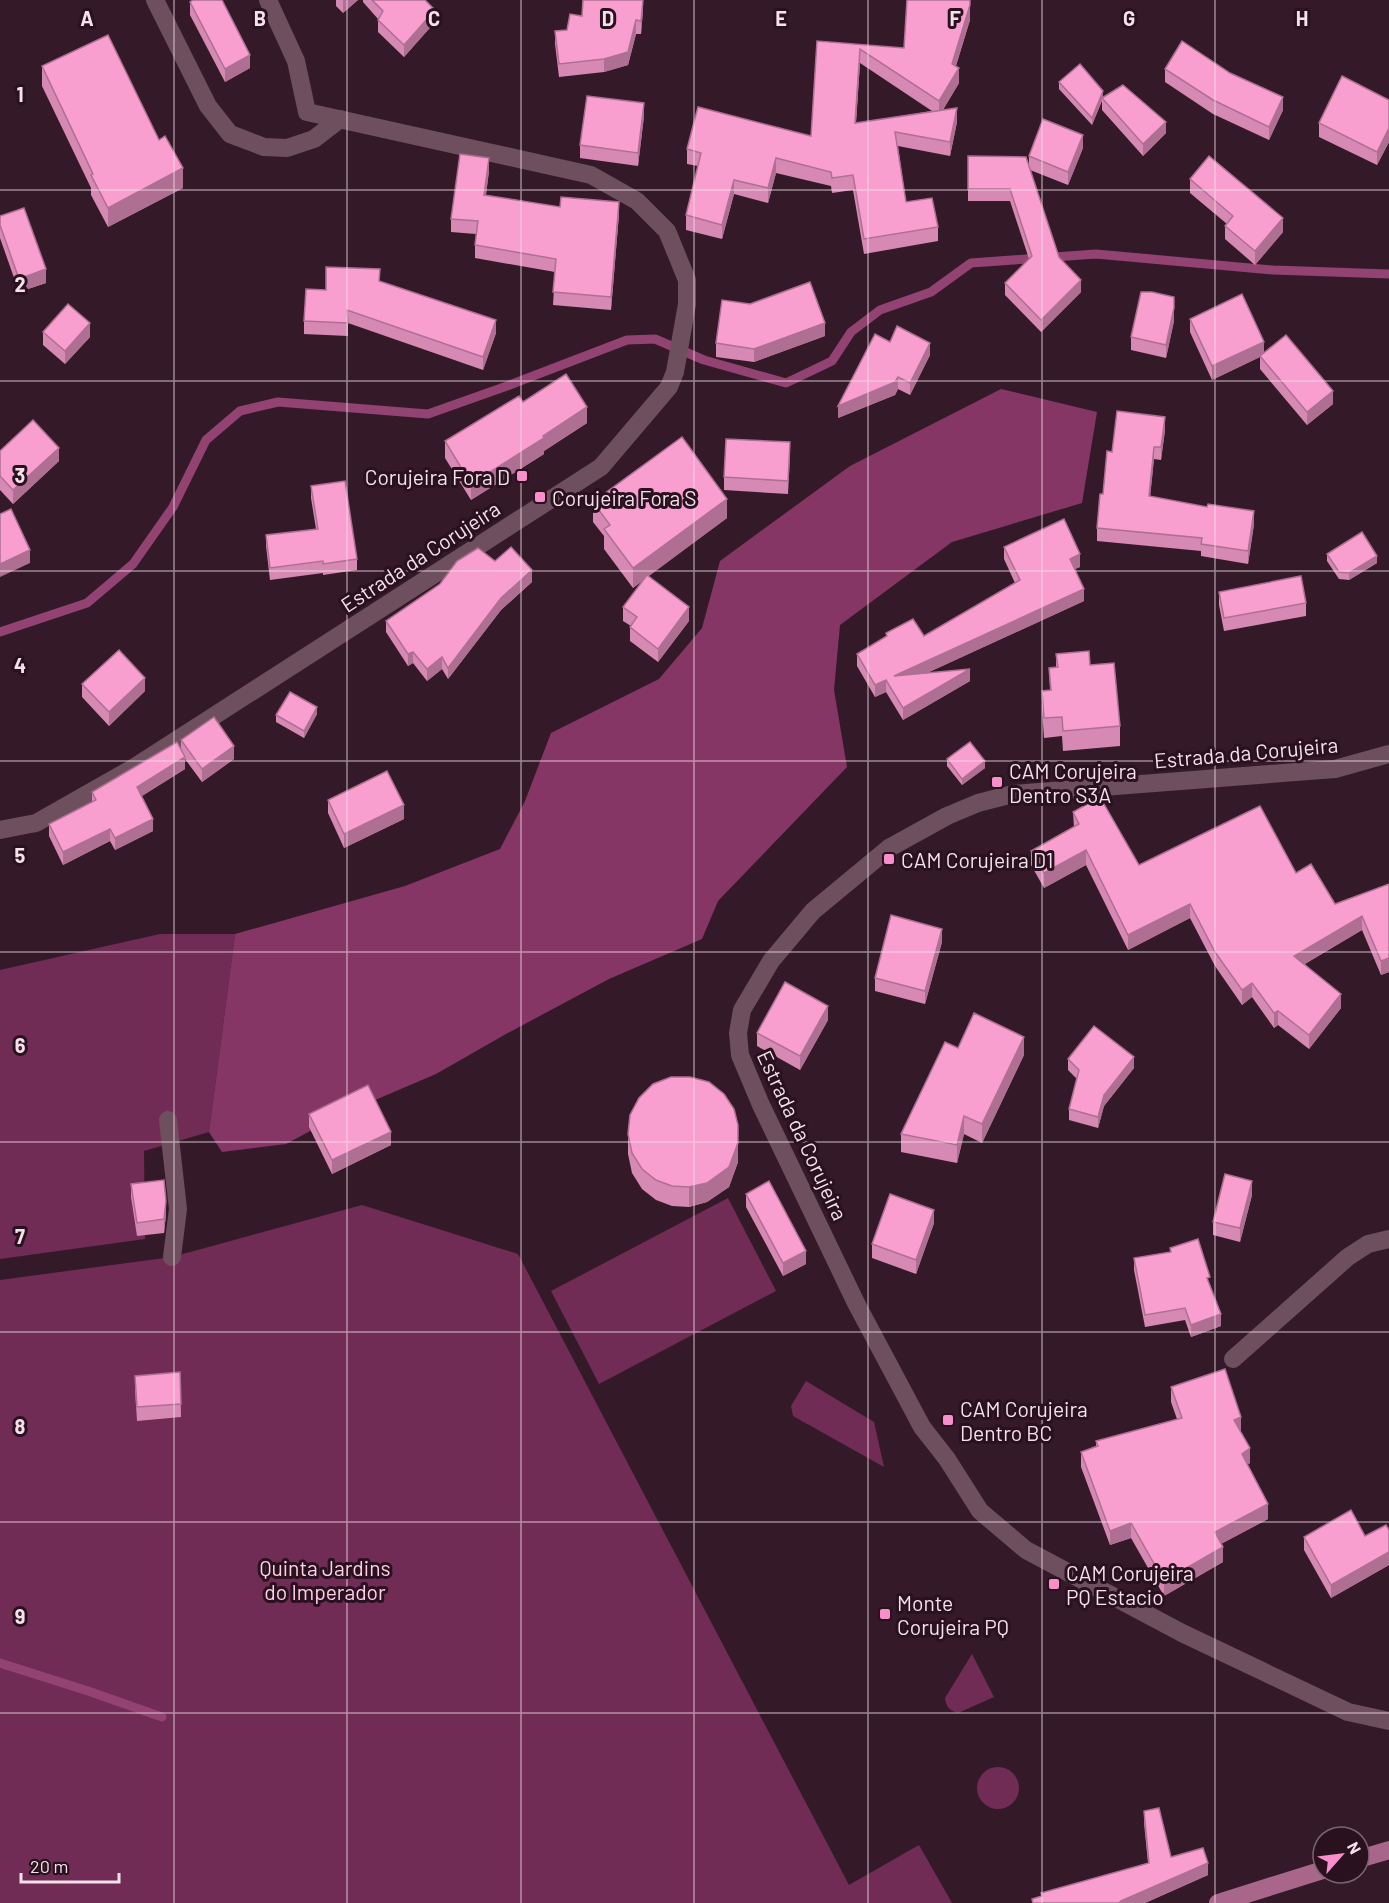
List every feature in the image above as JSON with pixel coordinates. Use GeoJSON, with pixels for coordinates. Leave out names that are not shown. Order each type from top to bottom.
{"type":"FeatureCollection","features":[{"type":"Feature","properties":{"kind":"main road"},"geometry":{"type":"LineString","coordinates":[[1371,1855],[1389,1850]]}},
{"type":"Feature","properties":{"kind":"main road"},"geometry":{"type":"LineString","coordinates":[[1218,1903],[1311,1874]]}},
{"type":"Feature","properties":{"kind":"street"},"geometry":{"type":"LineString","coordinates":[[155,0],[208,106],[230,134],[264,147],[287,148],[314,139],[340,119]]}},
{"type":"Feature","properties":{"kind":"street","name":"Estrada da Corujeira"},"geometry":{"type":"LineString","coordinates":[[0,830],[36,823],[133,768],[601,467],[669,387],[675,372],[687,304],[687,280],[667,231],[637,201],[591,176],[307,112],[296,61],[268,0]]}},
{"type":"Feature","properties":{"kind":"street","name":"Estrada da Corujeira"},"geometry":{"type":"LineString","coordinates":[[1389,754],[1335,769],[1013,795],[978,803],[947,816],[889,848],[813,911],[771,960],[742,1010],[738,1033],[740,1055],[757,1095],[856,1303],[922,1426],[947,1459],[980,1511],[1026,1550],[1182,1633],[1348,1712],[1389,1721]]}},
{"type":"Feature","properties":{"kind":"street"},"geometry":{"type":"LineString","coordinates":[[168,1120],[178,1209],[172,1257]]}},
{"type":"Feature","properties":{"kind":"street"},"geometry":{"type":"LineString","coordinates":[[1233,1359],[1347,1257],[1368,1244],[1389,1239]]}},
{"type":"Feature","properties":{"kind":"green space"},"geometry":{"type":"Polygon","coordinates":[[[160,934],[235,934],[209,1132],[144,1151],[145,1239],[0,1259],[0,970],[160,934]]]}},
{"type":"Feature","properties":{"kind":"green space"},"geometry":{"type":"Polygon","coordinates":[[[728,1198],[776,1291],[599,1384],[551,1291],[728,1198]]]}},
{"type":"Feature","properties":{"kind":"green space","name":"Quinta Jardins do Imperador"},"geometry":{"type":"Polygon","coordinates":[[[362,1205],[518,1254],[849,1885],[919,1845],[952,1903],[0,1903],[0,1280],[172,1257],[362,1205]]]}},
{"type":"Feature","properties":{"kind":"green space"},"geometry":{"type":"Polygon","coordinates":[[[806,1381],[874,1422],[884,1467],[793,1416],[791,1406],[806,1381]]]}},
{"type":"Feature","properties":{"kind":"green space"},"geometry":{"type":"Polygon","coordinates":[[[972,1654],[994,1697],[958,1713],[949,1708],[945,1698],[972,1654]]]}},
{"type":"Feature","properties":{"kind":"green space"},"geometry":{"type":"Polygon","coordinates":[[[998,1767],[1013,1773],[1019,1788],[1013,1803],[998,1809],[983,1803],[977,1788],[983,1773],[998,1767]]]}},
{"type":"Feature","properties":{"kind":"shaded area"},"geometry":{"type":"Polygon","coordinates":[[[1001,389],[1097,412],[1082,503],[952,542],[840,625],[834,690],[847,767],[718,901],[702,939],[609,979],[436,1074],[340,1115],[286,1144],[222,1152],[209,1132],[235,934],[405,886],[500,849],[525,801],[551,733],[659,679],[702,628],[720,561],[850,466],[1001,389]]]}},
{"type":"Feature","properties":{"kind":"building"},"geometry":{"type":"Polygon","coordinates":[[[193,0],[222,0],[250,55],[225,69],[190,2],[193,0]]]}},
{"type":"Feature","properties":{"kind":"building"},"geometry":{"type":"Polygon","coordinates":[[[372,0],[425,0],[435,10],[404,45],[378,20],[383,11],[372,0]]]}},
{"type":"Feature","properties":{"kind":"building"},"geometry":{"type":"Polygon","coordinates":[[[583,0],[643,0],[641,21],[636,20],[628,52],[604,59],[559,64],[555,31],[567,30],[570,14],[582,16],[583,0]]]}},
{"type":"Feature","properties":{"kind":"building"},"geometry":{"type":"Polygon","coordinates":[[[907,0],[970,0],[952,64],[959,68],[939,101],[860,49],[855,123],[957,108],[950,142],[895,132],[906,202],[932,198],[938,227],[864,239],[853,175],[832,178],[831,172],[776,158],[768,188],[734,180],[722,225],[686,215],[701,153],[687,149],[698,107],[811,136],[817,41],[904,48],[907,0]]]}},
{"type":"Feature","properties":{"kind":"building"},"geometry":{"type":"Polygon","coordinates":[[[108,35],[159,140],[165,136],[183,168],[108,208],[42,66],[108,35]]]}},
{"type":"Feature","properties":{"kind":"building"},"geometry":{"type":"Polygon","coordinates":[[[1182,41],[1230,73],[1283,97],[1269,127],[1213,100],[1165,69],[1182,41]]]}},
{"type":"Feature","properties":{"kind":"building"},"geometry":{"type":"Polygon","coordinates":[[[1080,64],[1103,91],[1092,118],[1059,82],[1080,64]]]}},
{"type":"Feature","properties":{"kind":"building"},"geometry":{"type":"Polygon","coordinates":[[[1342,76],[1389,100],[1389,128],[1377,152],[1319,123],[1342,76]]]}},
{"type":"Feature","properties":{"kind":"building"},"geometry":{"type":"Polygon","coordinates":[[[1123,85],[1166,122],[1143,144],[1102,98],[1123,85]]]}},
{"type":"Feature","properties":{"kind":"building"},"geometry":{"type":"Polygon","coordinates":[[[587,96],[644,103],[638,153],[580,145],[587,96]]]}},
{"type":"Feature","properties":{"kind":"building"},"geometry":{"type":"Polygon","coordinates":[[[1043,119],[1083,135],[1068,172],[1029,156],[1043,119]]]}},
{"type":"Feature","properties":{"kind":"building"},"geometry":{"type":"Polygon","coordinates":[[[460,154],[489,158],[484,195],[560,207],[561,197],[619,202],[611,297],[553,292],[556,259],[475,245],[478,221],[451,219],[460,154]]]}},
{"type":"Feature","properties":{"kind":"building"},"geometry":{"type":"Polygon","coordinates":[[[968,156],[1026,157],[1059,257],[1081,280],[1041,320],[1005,283],[1032,256],[1010,189],[968,189],[968,156]]]}},
{"type":"Feature","properties":{"kind":"building"},"geometry":{"type":"Polygon","coordinates":[[[1209,156],[1283,218],[1255,251],[1225,226],[1233,216],[1190,179],[1209,156]]]}},
{"type":"Feature","properties":{"kind":"building"},"geometry":{"type":"Polygon","coordinates":[[[24,208],[46,269],[19,279],[0,225],[0,216],[24,208]]]}},
{"type":"Feature","properties":{"kind":"building"},"geometry":{"type":"Polygon","coordinates":[[[326,267],[380,269],[379,281],[496,320],[483,357],[347,310],[348,323],[304,321],[306,289],[326,290],[326,267]]]}},
{"type":"Feature","properties":{"kind":"building"},"geometry":{"type":"Polygon","coordinates":[[[810,282],[825,323],[754,349],[716,343],[722,300],[750,304],[810,282]]]}},
{"type":"Feature","properties":{"kind":"building"},"geometry":{"type":"Polygon","coordinates":[[[1141,292],[1174,297],[1174,308],[1166,345],[1131,337],[1141,292]]]}},
{"type":"Feature","properties":{"kind":"building"},"geometry":{"type":"Polygon","coordinates":[[[1242,294],[1264,342],[1212,366],[1190,319],[1242,294]]]}},
{"type":"Feature","properties":{"kind":"building"},"geometry":{"type":"Polygon","coordinates":[[[68,304],[90,323],[65,351],[43,332],[68,304]]]}},
{"type":"Feature","properties":{"kind":"building"},"geometry":{"type":"Polygon","coordinates":[[[897,326],[930,343],[910,383],[898,377],[895,382],[838,406],[875,334],[890,342],[897,326]]]}},
{"type":"Feature","properties":{"kind":"building"},"geometry":{"type":"Polygon","coordinates":[[[1286,335],[1333,391],[1307,412],[1260,356],[1286,335]]]}},
{"type":"Feature","properties":{"kind":"building"},"geometry":{"type":"Polygon","coordinates":[[[566,374],[587,407],[543,436],[544,438],[471,484],[445,441],[519,396],[523,402],[566,374]]]}},
{"type":"Feature","properties":{"kind":"building"},"geometry":{"type":"Polygon","coordinates":[[[1117,411],[1165,417],[1161,447],[1154,447],[1149,496],[1207,507],[1208,504],[1254,511],[1248,551],[1201,544],[1202,538],[1097,528],[1107,451],[1112,452],[1117,411]]]}},
{"type":"Feature","properties":{"kind":"building"},"geometry":{"type":"Polygon","coordinates":[[[33,420],[59,448],[13,490],[0,476],[0,451],[33,420]]]}},
{"type":"Feature","properties":{"kind":"building"},"geometry":{"type":"Polygon","coordinates":[[[682,437],[727,499],[633,568],[604,529],[610,525],[593,502],[682,437]]]}},
{"type":"Feature","properties":{"kind":"building"},"geometry":{"type":"Polygon","coordinates":[[[726,439],[790,442],[788,481],[724,477],[726,439]]]}},
{"type":"Feature","properties":{"kind":"building"},"geometry":{"type":"Polygon","coordinates":[[[345,481],[357,559],[270,568],[266,535],[318,529],[311,486],[345,481]]]}},
{"type":"Feature","properties":{"kind":"building"},"geometry":{"type":"Polygon","coordinates":[[[11,509],[30,550],[0,564],[0,514],[11,509]]]}},
{"type":"Feature","properties":{"kind":"building"},"geometry":{"type":"Polygon","coordinates":[[[1064,519],[1080,554],[1070,559],[1084,589],[894,676],[970,669],[903,708],[886,680],[875,685],[857,654],[887,636],[886,633],[913,619],[924,636],[1020,580],[1004,547],[1064,519]]]}},
{"type":"Feature","properties":{"kind":"building"},"geometry":{"type":"Polygon","coordinates":[[[1362,532],[1377,556],[1349,573],[1339,572],[1327,554],[1362,532]]]}},
{"type":"Feature","properties":{"kind":"building"},"geometry":{"type":"Polygon","coordinates":[[[511,547],[532,570],[501,598],[448,668],[442,657],[427,669],[413,652],[408,654],[386,621],[440,584],[457,561],[478,548],[495,561],[511,547]]]}},
{"type":"Feature","properties":{"kind":"building"},"geometry":{"type":"Polygon","coordinates":[[[647,575],[689,607],[658,649],[630,627],[637,617],[623,607],[647,575]]]}},
{"type":"Feature","properties":{"kind":"building"},"geometry":{"type":"Polygon","coordinates":[[[1301,576],[1306,603],[1224,618],[1219,592],[1301,576]]]}},
{"type":"Feature","properties":{"kind":"building"},"geometry":{"type":"Polygon","coordinates":[[[119,650],[145,678],[109,712],[82,684],[119,650]]]}},
{"type":"Feature","properties":{"kind":"building"},"geometry":{"type":"Polygon","coordinates":[[[1089,651],[1090,665],[1114,663],[1120,726],[1063,731],[1062,717],[1044,718],[1042,691],[1051,690],[1049,668],[1058,667],[1056,654],[1089,651]]]}},
{"type":"Feature","properties":{"kind":"building"},"geometry":{"type":"Polygon","coordinates":[[[290,692],[317,707],[304,731],[276,715],[290,692]]]}},
{"type":"Feature","properties":{"kind":"building"},"geometry":{"type":"Polygon","coordinates":[[[214,717],[234,746],[202,769],[181,740],[214,717]]]}},
{"type":"Feature","properties":{"kind":"building"},"geometry":{"type":"Polygon","coordinates":[[[177,742],[185,757],[137,787],[153,819],[115,838],[110,829],[63,852],[49,824],[96,800],[92,792],[177,742]]]}},
{"type":"Feature","properties":{"kind":"building"},"geometry":{"type":"Polygon","coordinates":[[[970,742],[985,761],[962,779],[947,759],[970,742]]]}},
{"type":"Feature","properties":{"kind":"building"},"geometry":{"type":"Polygon","coordinates":[[[387,771],[404,805],[344,834],[328,800],[387,771]]]}},
{"type":"Feature","properties":{"kind":"building"},"geometry":{"type":"Polygon","coordinates":[[[1100,797],[1139,865],[1260,806],[1296,873],[1311,864],[1335,904],[1389,884],[1389,958],[1381,961],[1362,916],[1294,956],[1341,994],[1309,1035],[1278,1011],[1274,1013],[1252,983],[1242,990],[1215,952],[1190,904],[1128,935],[1086,850],[1044,873],[1031,851],[1079,824],[1073,812],[1100,797]]]}},
{"type":"Feature","properties":{"kind":"building"},"geometry":{"type":"Polygon","coordinates":[[[891,915],[942,929],[925,991],[875,978],[891,915]]]}},
{"type":"Feature","properties":{"kind":"building"},"geometry":{"type":"Polygon","coordinates":[[[785,982],[828,1006],[800,1056],[757,1033],[785,982]]]}},
{"type":"Feature","properties":{"kind":"building"},"geometry":{"type":"Polygon","coordinates":[[[974,1013],[1024,1037],[982,1124],[964,1116],[957,1145],[901,1134],[945,1042],[958,1048],[974,1013]]]}},
{"type":"Feature","properties":{"kind":"building"},"geometry":{"type":"Polygon","coordinates":[[[1094,1026],[1134,1057],[1104,1095],[1098,1117],[1069,1109],[1079,1070],[1068,1059],[1094,1026]]]}},
{"type":"Feature","properties":{"kind":"building"},"geometry":{"type":"Polygon","coordinates":[[[671,1077],[690,1077],[709,1082],[724,1094],[734,1109],[738,1125],[738,1143],[729,1167],[707,1183],[689,1187],[672,1186],[656,1180],[642,1169],[632,1153],[628,1134],[630,1115],[639,1098],[653,1084],[671,1077]]]}},
{"type":"Feature","properties":{"kind":"building"},"geometry":{"type":"Polygon","coordinates":[[[368,1085],[391,1132],[332,1160],[309,1114],[368,1085]]]}},
{"type":"Feature","properties":{"kind":"building"},"geometry":{"type":"Polygon","coordinates":[[[1225,1174],[1252,1181],[1240,1228],[1213,1222],[1225,1174]]]}},
{"type":"Feature","properties":{"kind":"building"},"geometry":{"type":"Polygon","coordinates":[[[164,1180],[166,1201],[164,1219],[137,1223],[131,1184],[164,1180]]]}},
{"type":"Feature","properties":{"kind":"building"},"geometry":{"type":"Polygon","coordinates":[[[769,1181],[806,1251],[783,1263],[746,1194],[769,1181]]]}},
{"type":"Feature","properties":{"kind":"building"},"geometry":{"type":"Polygon","coordinates":[[[890,1194],[934,1210],[916,1260],[872,1244],[890,1194]]]}},
{"type":"Feature","properties":{"kind":"building"},"geometry":{"type":"Polygon","coordinates":[[[1198,1239],[1210,1277],[1207,1278],[1221,1314],[1191,1325],[1185,1308],[1145,1315],[1134,1258],[1171,1252],[1170,1248],[1198,1239]]]}},
{"type":"Feature","properties":{"kind":"building"},"geometry":{"type":"Polygon","coordinates":[[[1225,1369],[1241,1417],[1234,1420],[1250,1448],[1242,1454],[1268,1504],[1215,1532],[1223,1547],[1164,1581],[1131,1523],[1110,1531],[1081,1452],[1098,1446],[1096,1441],[1182,1418],[1171,1387],[1225,1369]]]}},
{"type":"Feature","properties":{"kind":"building"},"geometry":{"type":"Polygon","coordinates":[[[180,1372],[181,1404],[137,1407],[135,1376],[180,1372]]]}},
{"type":"Feature","properties":{"kind":"building"},"geometry":{"type":"Polygon","coordinates":[[[1351,1510],[1365,1536],[1386,1525],[1389,1530],[1389,1552],[1331,1585],[1304,1537],[1351,1510]]]}},
{"type":"Feature","properties":{"kind":"building"},"geometry":{"type":"Polygon","coordinates":[[[1159,1808],[1171,1857],[1203,1848],[1208,1863],[1119,1903],[1033,1903],[1032,1899],[1042,1896],[1041,1893],[1149,1863],[1144,1811],[1159,1808]]]}},
{"type":"Feature","properties":{"kind":"waterway"},"geometry":{"type":"LineString","coordinates":[[0,632],[87,603],[133,564],[173,507],[206,440],[240,411],[278,402],[428,414],[627,340],[655,339],[704,360],[786,383],[832,361],[851,332],[880,310],[931,292],[971,263],[1096,254],[1273,270],[1389,274]]}},
{"type":"Feature","properties":{"kind":"waterway"},"geometry":{"type":"LineString","coordinates":[[0,1663],[162,1717]]}},
{"type":"Feature","properties":{"kind":"place","name":"Corujeira Fora D"},"geometry":{"type":"Point","coordinates":[522,476]}},
{"type":"Feature","properties":{"kind":"place","name":"Corujeira Fora S"},"geometry":{"type":"Point","coordinates":[540,497]}},
{"type":"Feature","properties":{"kind":"place","name":"CAM Corujeira Dentro S3A"},"geometry":{"type":"Point","coordinates":[997,782]}},
{"type":"Feature","properties":{"kind":"place","name":"CAM Corujeira D1"},"geometry":{"type":"Point","coordinates":[889,859]}},
{"type":"Feature","properties":{"kind":"place","name":"CAM Corujeira Dentro BC"},"geometry":{"type":"Point","coordinates":[948,1420]}},
{"type":"Feature","properties":{"kind":"place","name":"CAM Corujeira PQ Estacio"},"geometry":{"type":"Point","coordinates":[1054,1584]}},
{"type":"Feature","properties":{"kind":"place","name":"Monte Corujeira PQ"},"geometry":{"type":"Point","coordinates":[885,1614]}}]}
